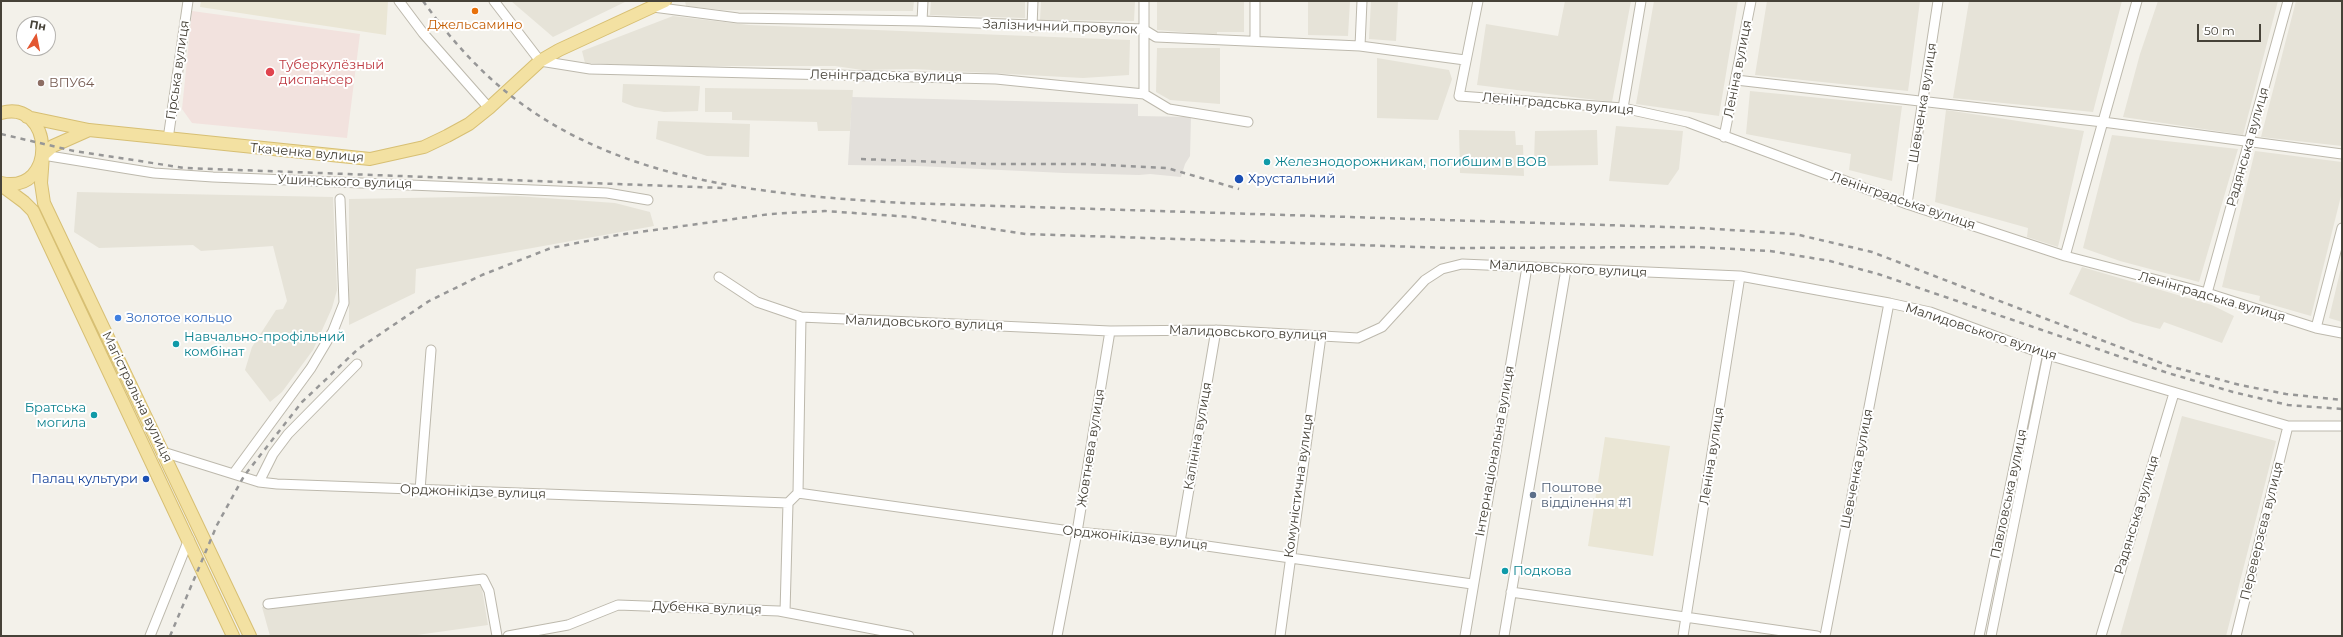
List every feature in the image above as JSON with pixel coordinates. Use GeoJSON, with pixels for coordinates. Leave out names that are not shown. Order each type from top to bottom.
{"type":"FeatureCollection","features":[{"type":"Feature","properties":{"kind":"main road","name":"Ткаченка вулиця"},"geometry":{"type":"LineString","coordinates":[[3,111],[27,118],[89,130],[370,159],[424,147],[469,124],[489,108],[540,61],[559,50],[665,1]]}},
{"type":"Feature","properties":{"kind":"main road","name":"Магістральна вулиця"},"geometry":{"type":"LineString","coordinates":[[27,118],[41,133],[44,146],[41,183],[44,203],[250,636]]}},
{"type":"Feature","properties":{"kind":"main road"},"geometry":{"type":"LineString","coordinates":[[1,184],[15,183],[25,180],[33,174],[43,155],[53,146],[89,130]]}},
{"type":"Feature","properties":{"kind":"main road","name":"Магістральна вулиця"},"geometry":{"type":"LineString","coordinates":[[1,184],[33,211],[234,636]]}},
{"type":"Feature","properties":{"kind":"street","name":"Гірська вулиця"},"geometry":{"type":"LineString","coordinates":[[168,139],[188,1]]}},
{"type":"Feature","properties":{"kind":"street"},"geometry":{"type":"LineString","coordinates":[[399,1],[423,33],[489,108]]}},
{"type":"Feature","properties":{"kind":"street"},"geometry":{"type":"LineString","coordinates":[[494,1],[540,61]]}},
{"type":"Feature","properties":{"kind":"street"},"geometry":{"type":"LineString","coordinates":[[922,21],[923,1]]}},
{"type":"Feature","properties":{"kind":"street"},"geometry":{"type":"LineString","coordinates":[[1032,27],[1033,1]]}},
{"type":"Feature","properties":{"kind":"street"},"geometry":{"type":"LineString","coordinates":[[1144,1],[1144,94]]}},
{"type":"Feature","properties":{"kind":"street"},"geometry":{"type":"LineString","coordinates":[[1255,1],[1255,40]]}},
{"type":"Feature","properties":{"kind":"street"},"geometry":{"type":"LineString","coordinates":[[1360,46],[1362,1]]}},
{"type":"Feature","properties":{"kind":"street"},"geometry":{"type":"LineString","coordinates":[[1465,60],[1478,1]]}},
{"type":"Feature","properties":{"kind":"street"},"geometry":{"type":"LineString","coordinates":[[1622,108],[1640,1]]}},
{"type":"Feature","properties":{"kind":"street","name":"Леніна вулиця"},"geometry":{"type":"LineString","coordinates":[[1724,137],[1751,1]]}},
{"type":"Feature","properties":{"kind":"street","name":"Шевченка вулиця"},"geometry":{"type":"LineString","coordinates":[[1907,204],[1924,101],[1938,1]]}},
{"type":"Feature","properties":{"kind":"street"},"geometry":{"type":"LineString","coordinates":[[2065,256],[2137,1]]}},
{"type":"Feature","properties":{"kind":"street","name":"Радянська вулиця"},"geometry":{"type":"LineString","coordinates":[[2207,293],[2288,1]]}},
{"type":"Feature","properties":{"kind":"street","name":"Залізничний провулок"},"geometry":{"type":"LineString","coordinates":[[653,7],[738,18],[922,21],[1032,27],[1143,29],[1156,37],[1255,40],[1360,46],[1465,60]]}},
{"type":"Feature","properties":{"kind":"street","name":"Ленінградська вулиця"},"geometry":{"type":"LineString","coordinates":[[1465,60],[1460,96],[1622,108],[1687,122],[1907,204],[2065,256],[2207,293],[2316,328],[2342,333]]}},
{"type":"Feature","properties":{"kind":"street","name":"Ленінградська вулиця"},"geometry":{"type":"LineString","coordinates":[[540,61],[590,69],[996,79],[1144,94],[1169,109],[1248,122]]}},
{"type":"Feature","properties":{"kind":"street"},"geometry":{"type":"LineString","coordinates":[[1736,80],[2103,122],[2249,143],[2342,154]]}},
{"type":"Feature","properties":{"kind":"street","name":"Ушинського вулиця"},"geometry":{"type":"LineString","coordinates":[[43,155],[154,173],[213,177],[607,193],[648,200]]}},
{"type":"Feature","properties":{"kind":"street"},"geometry":{"type":"LineString","coordinates":[[234,473],[311,368],[333,331],[344,303],[340,198]]}},
{"type":"Feature","properties":{"kind":"street"},"geometry":{"type":"LineString","coordinates":[[2316,328],[2342,228]]}},
{"type":"Feature","properties":{"kind":"street","name":"Малидовського вулиця"},"geometry":{"type":"LineString","coordinates":[[719,276],[757,302],[801,317],[1110,330],[1216,330],[1358,338],[1382,327],[1425,280],[1442,269],[1462,264],[1740,276],[1889,303],[1930,312],[2038,352],[2174,394],[2288,426],[2342,426]]}},
{"type":"Feature","properties":{"kind":"street","name":"Інтернаціональна вулиця"},"geometry":{"type":"LineString","coordinates":[[1465,636],[1472,584],[1527,267]]}},
{"type":"Feature","properties":{"kind":"street"},"geometry":{"type":"LineString","coordinates":[[1504,636],[1566,269]]}},
{"type":"Feature","properties":{"kind":"street","name":"Леніна вулиця"},"geometry":{"type":"LineString","coordinates":[[1683,636],[1740,276]]}},
{"type":"Feature","properties":{"kind":"street","name":"Шевченка вулиця"},"geometry":{"type":"LineString","coordinates":[[1825,636],[1889,303]]}},
{"type":"Feature","properties":{"kind":"street"},"geometry":{"type":"LineString","coordinates":[[785,612],[788,503],[798,494],[801,317]]}},
{"type":"Feature","properties":{"kind":"street","name":"Жовтнева вулиця"},"geometry":{"type":"LineString","coordinates":[[1057,636],[1077,532],[1110,330]]}},
{"type":"Feature","properties":{"kind":"street","name":"Калініна вулиця"},"geometry":{"type":"LineString","coordinates":[[1180,542],[1216,330]]}},
{"type":"Feature","properties":{"kind":"street","name":"Комуністична вулиця"},"geometry":{"type":"LineString","coordinates":[[1280,636],[1289,557],[1321,336]]}},
{"type":"Feature","properties":{"kind":"street"},"geometry":{"type":"LineString","coordinates":[[420,490],[431,350]]}},
{"type":"Feature","properties":{"kind":"street","name":"Павловська вулиця"},"geometry":{"type":"LineString","coordinates":[[1979,636],[2038,352]]}},
{"type":"Feature","properties":{"kind":"street","name":"Павловська вулиця"},"geometry":{"type":"LineString","coordinates":[[1991,636],[2048,355]]}},
{"type":"Feature","properties":{"kind":"street"},"geometry":{"type":"LineString","coordinates":[[259,482],[273,454],[288,434],[357,364]]}},
{"type":"Feature","properties":{"kind":"street","name":"Радянська вулиця"},"geometry":{"type":"LineString","coordinates":[[2101,636],[2174,394]]}},
{"type":"Feature","properties":{"kind":"street","name":"Переверзєва вулиця"},"geometry":{"type":"LineString","coordinates":[[2236,636],[2288,426]]}},
{"type":"Feature","properties":{"kind":"street","name":"Орджонікідзе вулиця"},"geometry":{"type":"LineString","coordinates":[[163,452],[259,482],[420,490],[788,503]]}},
{"type":"Feature","properties":{"kind":"street","name":"Орджонікідзе вулиця"},"geometry":{"type":"LineString","coordinates":[[798,494],[1077,532],[1180,542],[1472,584]]}},
{"type":"Feature","properties":{"kind":"street"},"geometry":{"type":"LineString","coordinates":[[150,636],[189,539]]}},
{"type":"Feature","properties":{"kind":"street"},"geometry":{"type":"LineString","coordinates":[[268,604],[483,579],[489,591],[497,636]]}},
{"type":"Feature","properties":{"kind":"street"},"geometry":{"type":"LineString","coordinates":[[1511,592],[1817,636]]}},
{"type":"Feature","properties":{"kind":"street","name":"Дубенка вулиця"},"geometry":{"type":"LineString","coordinates":[[508,636],[568,625],[618,605],[785,612],[909,636]]}},
{"type":"Feature","properties":{"kind":"shaded area"},"geometry":{"type":"Polygon","coordinates":[[[201,1],[388,1],[386,35],[200,7],[201,1]]]}},
{"type":"Feature","properties":{"kind":"shaded area"},"geometry":{"type":"Polygon","coordinates":[[[511,1],[627,1],[553,37],[511,1]]]}},
{"type":"Feature","properties":{"kind":"shaded area"},"geometry":{"type":"Polygon","coordinates":[[[685,1],[914,1],[913,11],[721,10],[686,6],[685,1]]]}},
{"type":"Feature","properties":{"kind":"shaded area"},"geometry":{"type":"Polygon","coordinates":[[[931,1],[1025,1],[1025,18],[930,15],[931,1]]]}},
{"type":"Feature","properties":{"kind":"shaded area"},"geometry":{"type":"Polygon","coordinates":[[[1041,1],[1135,1],[1134,21],[1040,20],[1041,1]]]}},
{"type":"Feature","properties":{"kind":"shaded area"},"geometry":{"type":"Polygon","coordinates":[[[1157,1],[1244,1],[1244,32],[1217,32],[1217,35],[1157,30],[1157,1]]]}},
{"type":"Feature","properties":{"kind":"shaded area"},"geometry":{"type":"Polygon","coordinates":[[[1308,1],[1350,1],[1348,36],[1308,35],[1308,1]]]}},
{"type":"Feature","properties":{"kind":"shaded area"},"geometry":{"type":"Polygon","coordinates":[[[1371,1],[1398,1],[1396,41],[1369,39],[1371,1]]]}},
{"type":"Feature","properties":{"kind":"shaded area"},"geometry":{"type":"Polygon","coordinates":[[[1565,1],[1631,1],[1612,102],[1477,85],[1486,24],[1558,36],[1565,1]]]}},
{"type":"Feature","properties":{"kind":"shaded area"},"geometry":{"type":"Polygon","coordinates":[[[1654,1],[1738,1],[1719,116],[1636,104],[1654,1]]]}},
{"type":"Feature","properties":{"kind":"shaded area"},"geometry":{"type":"Polygon","coordinates":[[[1767,1],[1920,1],[1908,91],[1755,75],[1767,1]]]}},
{"type":"Feature","properties":{"kind":"shaded area"},"geometry":{"type":"Polygon","coordinates":[[[1969,1],[2122,1],[2093,112],[1953,98],[1969,1]]]}},
{"type":"Feature","properties":{"kind":"shaded area"},"geometry":{"type":"Polygon","coordinates":[[[2158,1],[2278,1],[2243,135],[2123,117],[2140,54],[2158,1]]]}},
{"type":"Feature","properties":{"kind":"shaded area"},"geometry":{"type":"Polygon","coordinates":[[[2296,1],[2342,1],[2342,146],[2261,137],[2296,1]]]}},
{"type":"Feature","properties":{"kind":"shaded area","name":"Туберкулёзный диспансер"},"geometry":{"type":"Polygon","coordinates":[[[192,11],[360,34],[347,138],[192,123],[182,109],[192,11]]]}},
{"type":"Feature","properties":{"kind":"shaded area"},"geometry":{"type":"Polygon","coordinates":[[[673,16],[749,25],[1130,40],[1129,75],[1083,78],[914,69],[862,70],[835,66],[650,66],[585,63],[582,51],[673,16]]]}},
{"type":"Feature","properties":{"kind":"shaded area"},"geometry":{"type":"Polygon","coordinates":[[[1157,48],[1220,48],[1220,104],[1170,100],[1156,92],[1157,48]]]}},
{"type":"Feature","properties":{"kind":"shaded area"},"geometry":{"type":"Polygon","coordinates":[[[1377,58],[1449,70],[1452,79],[1438,120],[1377,118],[1377,58]]]}},
{"type":"Feature","properties":{"kind":"shaded area"},"geometry":{"type":"Polygon","coordinates":[[[623,84],[700,86],[698,111],[664,112],[635,107],[622,102],[623,84]]]}},
{"type":"Feature","properties":{"kind":"shaded area"},"geometry":{"type":"Polygon","coordinates":[[[705,88],[853,90],[850,131],[818,131],[817,122],[732,120],[732,112],[705,112],[705,88]]]}},
{"type":"Feature","properties":{"kind":"shaded area"},"geometry":{"type":"Polygon","coordinates":[[[1750,91],[1902,106],[1892,181],[1849,170],[1851,154],[1746,134],[1750,91]]]}},
{"type":"Feature","properties":{"kind":"shaded area"},"geometry":{"type":"Polygon","coordinates":[[[852,97],[1138,104],[1138,116],[1191,117],[1190,156],[1185,164],[1181,177],[1150,174],[1064,173],[917,166],[848,165],[852,97]]]}},
{"type":"Feature","properties":{"kind":"shaded area"},"geometry":{"type":"Polygon","coordinates":[[[1946,110],[2084,131],[2058,247],[2027,237],[2028,228],[1935,202],[1946,110]]]}},
{"type":"Feature","properties":{"kind":"shaded area"},"geometry":{"type":"Polygon","coordinates":[[[658,121],[750,124],[749,157],[707,156],[656,139],[658,121]]]}},
{"type":"Feature","properties":{"kind":"shaded area"},"geometry":{"type":"Polygon","coordinates":[[[1616,126],[1683,131],[1679,169],[1668,185],[1609,181],[1616,126]]]}},
{"type":"Feature","properties":{"kind":"shaded area"},"geometry":{"type":"Polygon","coordinates":[[[1459,130],[1515,131],[1516,145],[1523,145],[1524,176],[1460,173],[1459,130]]]}},
{"type":"Feature","properties":{"kind":"shaded area"},"geometry":{"type":"Polygon","coordinates":[[[1597,130],[1598,165],[1538,166],[1534,160],[1535,131],[1597,130]]]}},
{"type":"Feature","properties":{"kind":"shaded area"},"geometry":{"type":"Polygon","coordinates":[[[2112,135],[2238,149],[2199,282],[2120,261],[2083,248],[2112,135]]]}},
{"type":"Feature","properties":{"kind":"shaded area"},"geometry":{"type":"Polygon","coordinates":[[[2255,151],[2342,162],[2342,192],[2311,316],[2259,301],[2260,296],[2222,287],[2255,151]]]}},
{"type":"Feature","properties":{"kind":"shaded area"},"geometry":{"type":"Polygon","coordinates":[[[77,192],[333,197],[337,290],[332,308],[313,350],[282,392],[270,402],[245,370],[252,347],[276,310],[283,309],[287,301],[273,246],[201,251],[193,245],[99,248],[74,232],[77,192]]]}},
{"type":"Feature","properties":{"kind":"shaded area"},"geometry":{"type":"Polygon","coordinates":[[[517,196],[615,203],[650,212],[654,226],[416,269],[415,293],[349,325],[349,199],[517,196]]]}},
{"type":"Feature","properties":{"kind":"shaded area"},"geometry":{"type":"Polygon","coordinates":[[[2342,264],[2342,322],[2329,318],[2342,264]]]}},
{"type":"Feature","properties":{"kind":"shaded area"},"geometry":{"type":"Polygon","coordinates":[[[2082,267],[2212,305],[2234,316],[2222,343],[2164,322],[2160,329],[2133,322],[2069,294],[2082,267]]]}},
{"type":"Feature","properties":{"kind":"shaded area"},"geometry":{"type":"Polygon","coordinates":[[[2182,416],[2276,441],[2226,636],[2120,636],[2182,416]]]}},
{"type":"Feature","properties":{"kind":"shaded area"},"geometry":{"type":"Polygon","coordinates":[[[1605,437],[1670,446],[1653,556],[1588,546],[1605,437]]]}},
{"type":"Feature","properties":{"kind":"shaded area"},"geometry":{"type":"Polygon","coordinates":[[[481,583],[488,625],[410,636],[270,636],[262,607],[481,583]]]}},
{"type":"Feature","properties":{"kind":"railway"},"geometry":{"type":"LineString","coordinates":[[423,1],[438,22],[472,60],[490,78],[534,113],[582,140],[632,160],[684,176],[738,187],[793,194],[903,203],[1700,228],[1795,234],[1872,252],[2169,366],[2240,385],[2286,394],[2342,400]]}},
{"type":"Feature","properties":{"kind":"railway"},"geometry":{"type":"LineString","coordinates":[[1,134],[74,151],[185,168],[724,188]]}},
{"type":"Feature","properties":{"kind":"railway"},"geometry":{"type":"LineString","coordinates":[[861,159],[989,164],[1088,164],[1167,168],[1239,189]]}},
{"type":"Feature","properties":{"kind":"railway"},"geometry":{"type":"LineString","coordinates":[[170,636],[217,525],[244,476],[302,402],[358,349],[429,301],[482,275],[551,248],[618,235],[770,214],[825,211],[912,217],[1026,234],[1449,248],[1697,247],[1770,251],[1830,261],[1878,274],[2168,373],[2233,392],[2288,405],[2342,409]]}},
{"type":"Feature","properties":{"kind":"place","name":"Джельсамино"},"geometry":{"type":"Point","coordinates":[475,11]}},
{"type":"Feature","properties":{"kind":"place","name":"Туберкулёзный диспансер"},"geometry":{"type":"Point","coordinates":[270,72]}},
{"type":"Feature","properties":{"kind":"place","name":"ВПУ64"},"geometry":{"type":"Point","coordinates":[41,83]}},
{"type":"Feature","properties":{"kind":"place","name":"Железнодорожникам, погибшим в ВОВ"},"geometry":{"type":"Point","coordinates":[1267,162]}},
{"type":"Feature","properties":{"kind":"place","name":"Хрустальний"},"geometry":{"type":"Point","coordinates":[1239,179]}},
{"type":"Feature","properties":{"kind":"place","name":"Золотое кольцо"},"geometry":{"type":"Point","coordinates":[118,318]}},
{"type":"Feature","properties":{"kind":"place","name":"Навчально-профільний комбінат"},"geometry":{"type":"Point","coordinates":[176,344]}},
{"type":"Feature","properties":{"kind":"place","name":"Братська могила"},"geometry":{"type":"Point","coordinates":[94,415]}},
{"type":"Feature","properties":{"kind":"place","name":"Палац культури"},"geometry":{"type":"Point","coordinates":[146,479]}},
{"type":"Feature","properties":{"kind":"place","name":"Поштове відділення #1"},"geometry":{"type":"Point","coordinates":[1533,495]}},
{"type":"Feature","properties":{"kind":"place","name":"Подкова"},"geometry":{"type":"Point","coordinates":[1505,571]}}]}
